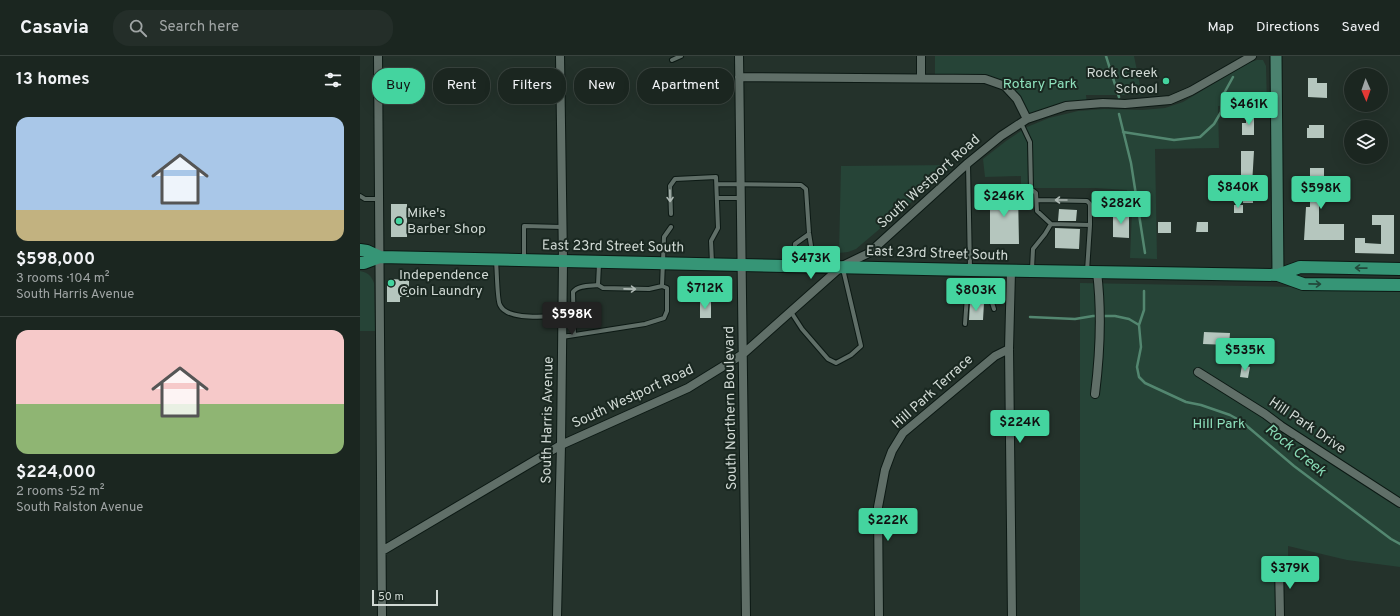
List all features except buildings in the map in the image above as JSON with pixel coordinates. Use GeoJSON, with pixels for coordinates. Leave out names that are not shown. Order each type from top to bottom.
{"type":"FeatureCollection","features":[{"type":"Feature","properties":{"kind":"main road","name":"East 23rd Street South"},"geometry":{"type":"LineString","coordinates":[[360,250],[367,251],[380,257]]}},
{"type":"Feature","properties":{"kind":"main road","name":"East 23rd Street South"},"geometry":{"type":"LineString","coordinates":[[360,263],[380,257],[842,266],[1011,271],[1278,275],[1300,268],[1400,269]]}},
{"type":"Feature","properties":{"kind":"main road","name":"East 23rd Street South"},"geometry":{"type":"LineString","coordinates":[[1278,275],[1302,284],[1400,285]]}},
{"type":"Feature","properties":{"kind":"street"},"geometry":{"type":"LineString","coordinates":[[378,56],[382,616]]}},
{"type":"Feature","properties":{"kind":"street","name":"South Harris Avenue"},"geometry":{"type":"LineString","coordinates":[[557,616],[563,261],[560,56]]}},
{"type":"Feature","properties":{"kind":"street","name":"South Northern Boulevard"},"geometry":{"type":"LineString","coordinates":[[739,56],[746,616]]}},
{"type":"Feature","properties":{"kind":"street"},"geometry":{"type":"LineString","coordinates":[[921,56],[921,78]]}},
{"type":"Feature","properties":{"kind":"street","name":"South Westport Road"},"geometry":{"type":"LineString","coordinates":[[382,551],[561,445],[688,388],[743,354],[842,266],[869,253],[968,163],[1001,136],[1024,121],[1066,106],[1103,103],[1126,104],[1170,100],[1191,91],[1252,56]]}},
{"type":"Feature","properties":{"kind":"street"},"geometry":{"type":"LineString","coordinates":[[1276,56],[1278,275]]}},
{"type":"Feature","properties":{"kind":"street"},"geometry":{"type":"LineString","coordinates":[[739,77],[985,79],[1004,86],[1017,100],[1024,121]]}},
{"type":"Feature","properties":{"kind":"street"},"geometry":{"type":"LineString","coordinates":[[1011,271],[1009,349],[1012,616]]}},
{"type":"Feature","properties":{"kind":"street"},"geometry":{"type":"LineString","coordinates":[[1092,272],[1100,316],[1096,394]]}},
{"type":"Feature","properties":{"kind":"street","name":"Hill Park Terrace"},"geometry":{"type":"LineString","coordinates":[[879,616],[878,507],[886,466],[892,451],[903,433],[995,356],[1009,349]]}},
{"type":"Feature","properties":{"kind":"street","name":"Hill Park Drive"},"geometry":{"type":"LineString","coordinates":[[1198,372],[1265,414],[1281,426],[1400,503]]}},
{"type":"Feature","properties":{"kind":"street"},"geometry":{"type":"LineString","coordinates":[[1279,564],[1280,616]]}},
{"type":"Feature","properties":{"kind":"lane"},"geometry":{"type":"LineString","coordinates":[[672,60],[681,56]]}},
{"type":"Feature","properties":{"kind":"lane"},"geometry":{"type":"LineString","coordinates":[[1024,121],[1030,142],[1031,189],[1036,193],[1037,211],[1051,224],[1090,225]]}},
{"type":"Feature","properties":{"kind":"lane"},"geometry":{"type":"LineString","coordinates":[[968,163],[970,270]]}},
{"type":"Feature","properties":{"kind":"lane"},"geometry":{"type":"LineString","coordinates":[[671,214],[670,186],[675,179],[716,177],[718,228],[712,241],[712,264]]}},
{"type":"Feature","properties":{"kind":"lane"},"geometry":{"type":"LineString","coordinates":[[717,184],[800,185],[806,189],[809,234],[814,266]]}},
{"type":"Feature","properties":{"kind":"lane"},"geometry":{"type":"LineString","coordinates":[[360,196],[365,199],[379,199]]}},
{"type":"Feature","properties":{"kind":"lane"},"geometry":{"type":"LineString","coordinates":[[717,198],[741,198]]}},
{"type":"Feature","properties":{"kind":"lane"},"geometry":{"type":"LineString","coordinates":[[1037,200],[1086,200],[1090,204],[1092,272]]}},
{"type":"Feature","properties":{"kind":"lane"},"geometry":{"type":"LineString","coordinates":[[1032,271],[1033,249],[1051,224]]}},
{"type":"Feature","properties":{"kind":"lane"},"geometry":{"type":"LineString","coordinates":[[524,260],[524,226],[562,227]]}},
{"type":"Feature","properties":{"kind":"lane"},"geometry":{"type":"LineString","coordinates":[[662,286],[664,237],[671,227]]}},
{"type":"Feature","properties":{"kind":"lane"},"geometry":{"type":"LineString","coordinates":[[794,265],[795,244],[809,234]]}},
{"type":"Feature","properties":{"kind":"lane"},"geometry":{"type":"LineString","coordinates":[[496,259],[499,305],[506,312],[516,315],[562,316]]}},
{"type":"Feature","properties":{"kind":"lane"},"geometry":{"type":"LineString","coordinates":[[598,285],[600,261]]}},
{"type":"Feature","properties":{"kind":"lane"},"geometry":{"type":"LineString","coordinates":[[791,312],[802,329],[828,359],[836,363],[851,355],[861,346],[842,266]]}},
{"type":"Feature","properties":{"kind":"lane"},"geometry":{"type":"LineString","coordinates":[[562,337],[645,324],[664,318],[667,315],[667,288],[662,286],[649,289],[603,288],[598,285],[575,289],[573,292],[574,335]]}},
{"type":"Feature","properties":{"kind":"lane"},"geometry":{"type":"LineString","coordinates":[[960,291],[983,290],[990,296],[994,309]]}},
{"type":"Feature","properties":{"kind":"lane"},"geometry":{"type":"LineString","coordinates":[[965,324],[966,296],[974,291]]}},
{"type":"Feature","properties":{"kind":"lane"},"geometry":{"type":"LineString","coordinates":[[562,301],[573,301]]}},
{"type":"Feature","properties":{"kind":"green space","name":"Rotary Park"},"geometry":{"type":"Polygon","coordinates":[[[935,56],[1134,56],[1142,95],[1086,95],[1087,104],[1027,119],[1004,86],[985,79],[935,78],[935,56]]]}},
{"type":"Feature","properties":{"kind":"green space"},"geometry":{"type":"Polygon","coordinates":[[[1263,60],[1266,66],[1267,105],[1218,106],[1219,148],[1155,149],[1157,259],[1130,258],[1132,211],[1127,190],[1095,188],[1021,188],[1021,176],[985,177],[983,159],[1027,127],[1049,118],[1078,111],[1104,109],[1142,110],[1165,108],[1183,102],[1250,62],[1263,60]]]}},
{"type":"Feature","properties":{"kind":"green space"},"geometry":{"type":"Polygon","coordinates":[[[955,165],[856,249],[839,253],[841,166],[955,165]]]}},
{"type":"Feature","properties":{"kind":"green space"},"geometry":{"type":"Polygon","coordinates":[[[360,271],[369,275],[374,283],[375,331],[360,331],[360,271]]]}},
{"type":"Feature","properties":{"kind":"green space","name":"Hill Park"},"geometry":{"type":"Polygon","coordinates":[[[1080,283],[1400,289],[1400,567],[1347,560],[1288,546],[1288,558],[1276,559],[1276,616],[1080,616],[1080,283]]]}},
{"type":"Feature","properties":{"kind":"waterway","name":"Rock Creek"},"geometry":{"type":"LineString","coordinates":[[1106,56],[1119,97]]}},
{"type":"Feature","properties":{"kind":"waterway"},"geometry":{"type":"LineString","coordinates":[[1123,132],[1174,140],[1200,137],[1214,124],[1221,112],[1222,97],[1233,77]]}},
{"type":"Feature","properties":{"kind":"waterway","name":"Rock Creek"},"geometry":{"type":"LineString","coordinates":[[1119,114],[1131,163],[1145,253]]}},
{"type":"Feature","properties":{"kind":"waterway","name":"Rock Creek"},"geometry":{"type":"LineString","coordinates":[[1144,291],[1144,310],[1139,325],[1141,347],[1137,367],[1139,377],[1145,383],[1186,402],[1201,405],[1230,415],[1241,421],[1294,466],[1391,539],[1400,544]]}},
{"type":"Feature","properties":{"kind":"waterway"},"geometry":{"type":"LineString","coordinates":[[1030,317],[1075,319],[1093,316],[1115,316],[1129,319],[1139,325]]}},
{"type":"Feature","properties":{"kind":"place","name":"Rock Creek School"},"geometry":{"type":"Point","coordinates":[1166,81]}},
{"type":"Feature","properties":{"kind":"place","name":"Mike's Barber Shop"},"geometry":{"type":"Point","coordinates":[399,221]}},
{"type":"Feature","properties":{"kind":"place","name":"Independence Coin Laundry"},"geometry":{"type":"Point","coordinates":[391,283]}}]}
